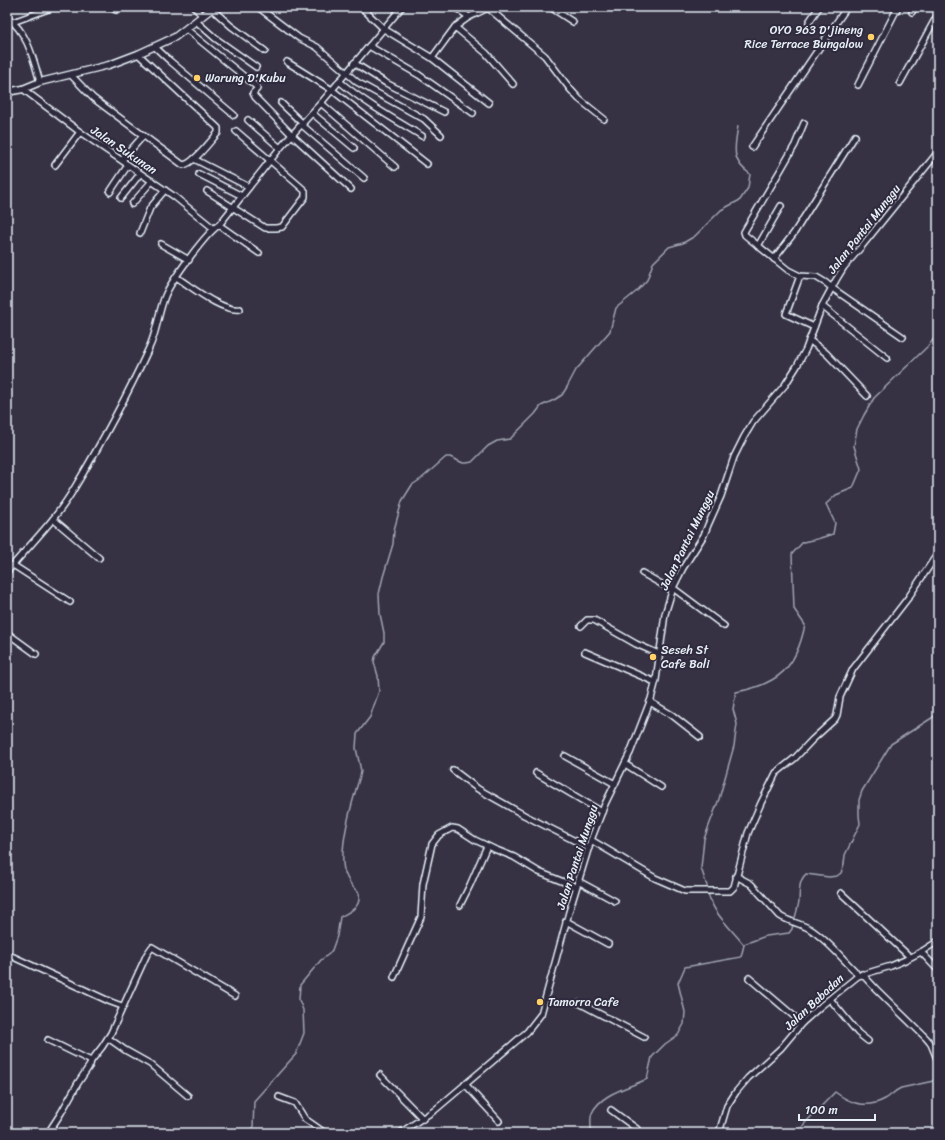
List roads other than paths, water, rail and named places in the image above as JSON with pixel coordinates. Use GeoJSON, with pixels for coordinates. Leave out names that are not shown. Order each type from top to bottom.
{"type":"FeatureCollection","features":[{"type":"Feature","properties":{"kind":"street"},"geometry":{"type":"LineString","coordinates":[[109,7],[116,10]]}},
{"type":"Feature","properties":{"kind":"street"},"geometry":{"type":"LineString","coordinates":[[194,7],[203,16]]}},
{"type":"Feature","properties":{"kind":"street"},"geometry":{"type":"LineString","coordinates":[[258,7],[299,38],[317,47],[357,82],[424,119],[441,135]]}},
{"type":"Feature","properties":{"kind":"street"},"geometry":{"type":"LineString","coordinates":[[361,7],[384,29],[432,58],[489,103]]}},
{"type":"Feature","properties":{"kind":"street"},"geometry":{"type":"LineString","coordinates":[[7,572],[53,519],[74,490],[116,415],[150,347],[165,294],[176,277],[213,228],[219,225],[280,148],[293,136],[322,103],[402,7]]}},
{"type":"Feature","properties":{"kind":"street"},"geometry":{"type":"LineString","coordinates":[[455,7],[469,17]]}},
{"type":"Feature","properties":{"kind":"street"},"geometry":{"type":"LineString","coordinates":[[432,58],[455,27],[469,17],[488,7],[545,56],[570,89],[604,118]]}},
{"type":"Feature","properties":{"kind":"street"},"geometry":{"type":"LineString","coordinates":[[550,7],[573,22]]}},
{"type":"Feature","properties":{"kind":"street"},"geometry":{"type":"LineString","coordinates":[[809,22],[819,7]]}},
{"type":"Feature","properties":{"kind":"street"},"geometry":{"type":"LineString","coordinates":[[752,147],[847,7]]}},
{"type":"Feature","properties":{"kind":"street"},"geometry":{"type":"LineString","coordinates":[[858,85],[898,7]]}},
{"type":"Feature","properties":{"kind":"street"},"geometry":{"type":"LineString","coordinates":[[13,22],[51,8]]}},
{"type":"Feature","properties":{"kind":"street"},"geometry":{"type":"LineString","coordinates":[[7,92],[23,89],[40,82],[109,65],[138,54],[175,37],[213,8],[231,26],[265,50]]}},
{"type":"Feature","properties":{"kind":"street"},"geometry":{"type":"LineString","coordinates":[[900,83],[938,14]]}},
{"type":"Feature","properties":{"kind":"street"},"geometry":{"type":"LineString","coordinates":[[7,17],[13,22],[29,46],[40,82]]}},
{"type":"Feature","properties":{"kind":"street"},"geometry":{"type":"LineString","coordinates":[[196,21],[215,38],[256,67]]}},
{"type":"Feature","properties":{"kind":"street"},"geometry":{"type":"LineString","coordinates":[[455,27],[486,53],[513,84]]}},
{"type":"Feature","properties":{"kind":"street"},"geometry":{"type":"LineString","coordinates":[[186,29],[256,87],[257,89],[253,93],[254,95],[293,136],[351,189]]}},
{"type":"Feature","properties":{"kind":"street"},"geometry":{"type":"LineString","coordinates":[[369,46],[419,75],[473,113]]}},
{"type":"Feature","properties":{"kind":"street"},"geometry":{"type":"LineString","coordinates":[[155,47],[234,115]]}},
{"type":"Feature","properties":{"kind":"street"},"geometry":{"type":"LineString","coordinates":[[71,75],[93,98],[183,165],[188,164],[218,133],[218,128],[138,54]]}},
{"type":"Feature","properties":{"kind":"street"},"geometry":{"type":"LineString","coordinates":[[287,62],[332,90],[427,164]]}},
{"type":"Feature","properties":{"kind":"street"},"geometry":{"type":"LineString","coordinates":[[354,63],[386,83],[444,112]]}},
{"type":"Feature","properties":{"kind":"street"},"geometry":{"type":"LineString","coordinates":[[340,81],[353,93],[372,106],[422,136]]}},
{"type":"Feature","properties":{"kind":"street","name":"Jalan Sukunan"},"geometry":{"type":"LineString","coordinates":[[23,89],[80,132],[152,181],[213,228]]}},
{"type":"Feature","properties":{"kind":"street"},"geometry":{"type":"LineString","coordinates":[[281,103],[302,125],[364,178]]}},
{"type":"Feature","properties":{"kind":"street"},"geometry":{"type":"LineString","coordinates":[[322,103],[395,167]]}},
{"type":"Feature","properties":{"kind":"street"},"geometry":{"type":"LineString","coordinates":[[312,114],[354,148]]}},
{"type":"Feature","properties":{"kind":"street"},"geometry":{"type":"LineString","coordinates":[[248,120],[280,148]]}},
{"type":"Feature","properties":{"kind":"street"},"geometry":{"type":"LineString","coordinates":[[804,123],[795,145],[744,232],[747,237],[788,270],[800,276],[816,278],[826,283],[903,337]]}},
{"type":"Feature","properties":{"kind":"street"},"geometry":{"type":"LineString","coordinates":[[207,191],[265,228],[276,228],[282,226],[305,197],[305,191],[236,131]]}},
{"type":"Feature","properties":{"kind":"street"},"geometry":{"type":"LineString","coordinates":[[55,165],[80,132]]}},
{"type":"Feature","properties":{"kind":"street"},"geometry":{"type":"LineString","coordinates":[[122,160],[143,136]]}},
{"type":"Feature","properties":{"kind":"street"},"geometry":{"type":"LineString","coordinates":[[774,259],[794,233],[855,136]]}},
{"type":"Feature","properties":{"kind":"street","name":"Jalan Pantai Munggu"},"geometry":{"type":"LineString","coordinates":[[400,1133],[423,1119],[527,1032],[543,1010],[566,922],[588,848],[602,812],[625,764],[650,702],[655,682],[665,614],[673,589],[683,568],[704,535],[721,496],[734,457],[744,437],[753,422],[785,385],[797,366],[822,306],[844,267],[872,235],[938,152]]}},
{"type":"Feature","properties":{"kind":"street"},"geometry":{"type":"LineString","coordinates":[[194,159],[249,187]]}},
{"type":"Feature","properties":{"kind":"street"},"geometry":{"type":"LineString","coordinates":[[110,192],[128,165]]}},
{"type":"Feature","properties":{"kind":"street"},"geometry":{"type":"LineString","coordinates":[[121,198],[140,174]]}},
{"type":"Feature","properties":{"kind":"street"},"geometry":{"type":"LineString","coordinates":[[199,174],[242,196]]}},
{"type":"Feature","properties":{"kind":"street"},"geometry":{"type":"LineString","coordinates":[[132,204],[152,181]]}},
{"type":"Feature","properties":{"kind":"street"},"geometry":{"type":"LineString","coordinates":[[140,233],[150,208],[164,190]]}},
{"type":"Feature","properties":{"kind":"street"},"geometry":{"type":"LineString","coordinates":[[758,246],[781,206]]}},
{"type":"Feature","properties":{"kind":"street"},"geometry":{"type":"LineString","coordinates":[[219,225],[259,253]]}},
{"type":"Feature","properties":{"kind":"street"},"geometry":{"type":"LineString","coordinates":[[161,244],[189,260]]}},
{"type":"Feature","properties":{"kind":"street"},"geometry":{"type":"LineString","coordinates":[[800,276],[786,314],[814,328]]}},
{"type":"Feature","properties":{"kind":"street"},"geometry":{"type":"LineString","coordinates":[[176,277],[223,306],[234,310],[240,309]]}},
{"type":"Feature","properties":{"kind":"street"},"geometry":{"type":"LineString","coordinates":[[822,306],[887,358]]}},
{"type":"Feature","properties":{"kind":"street"},"geometry":{"type":"LineString","coordinates":[[809,340],[826,353],[868,396]]}},
{"type":"Feature","properties":{"kind":"street"},"geometry":{"type":"LineString","coordinates":[[53,519],[99,558]]}},
{"type":"Feature","properties":{"kind":"street"},"geometry":{"type":"LineString","coordinates":[[591,840],[655,878],[684,891],[730,891],[734,887],[748,833],[776,773],[795,758],[835,719],[840,697],[853,669],[884,631],[938,553]]}},
{"type":"Feature","properties":{"kind":"street"},"geometry":{"type":"LineString","coordinates":[[13,565],[70,602]]}},
{"type":"Feature","properties":{"kind":"street"},"geometry":{"type":"LineString","coordinates":[[642,573],[673,589],[724,626]]}},
{"type":"Feature","properties":{"kind":"street"},"geometry":{"type":"LineString","coordinates":[[582,626],[587,620],[594,620],[636,644],[659,654]]}},
{"type":"Feature","properties":{"kind":"street"},"geometry":{"type":"LineString","coordinates":[[7,633],[36,654]]}},
{"type":"Feature","properties":{"kind":"street"},"geometry":{"type":"LineString","coordinates":[[585,652],[655,682]]}},
{"type":"Feature","properties":{"kind":"street"},"geometry":{"type":"LineString","coordinates":[[650,702],[700,737]]}},
{"type":"Feature","properties":{"kind":"street"},"geometry":{"type":"LineString","coordinates":[[565,756],[615,784]]}},
{"type":"Feature","properties":{"kind":"street"},"geometry":{"type":"LineString","coordinates":[[625,764],[661,787]]}},
{"type":"Feature","properties":{"kind":"street"},"geometry":{"type":"LineString","coordinates":[[453,770],[478,789],[588,848]]}},
{"type":"Feature","properties":{"kind":"street"},"geometry":{"type":"LineString","coordinates":[[536,773],[602,812]]}},
{"type":"Feature","properties":{"kind":"street"},"geometry":{"type":"LineString","coordinates":[[394,977],[421,916],[423,884],[434,840],[439,835],[452,828],[455,828],[487,846],[514,857],[539,872],[576,887]]}},
{"type":"Feature","properties":{"kind":"street"},"geometry":{"type":"LineString","coordinates":[[460,905],[487,846]]}},
{"type":"Feature","properties":{"kind":"street"},"geometry":{"type":"LineString","coordinates":[[736,876],[751,884],[785,920],[802,925],[820,937],[926,1038],[931,1044],[938,1061]]}},
{"type":"Feature","properties":{"kind":"street"},"geometry":{"type":"LineString","coordinates":[[578,881],[615,901]]}},
{"type":"Feature","properties":{"kind":"street"},"geometry":{"type":"LineString","coordinates":[[841,893],[910,957]]}},
{"type":"Feature","properties":{"kind":"street"},"geometry":{"type":"LineString","coordinates":[[566,922],[608,944]]}},
{"type":"Feature","properties":{"kind":"street","name":"Jalan Babadan"},"geometry":{"type":"LineString","coordinates":[[719,1133],[727,1106],[736,1092],[748,1078],[781,1048],[802,1023],[860,975],[891,966],[921,952],[938,940]]}},
{"type":"Feature","properties":{"kind":"street"},"geometry":{"type":"LineString","coordinates":[[48,1133],[90,1065],[91,1060],[108,1038],[122,1006],[152,947],[235,996]]}},
{"type":"Feature","properties":{"kind":"street"},"geometry":{"type":"LineString","coordinates":[[921,952],[938,970]]}},
{"type":"Feature","properties":{"kind":"street"},"geometry":{"type":"LineString","coordinates":[[7,954],[122,1006]]}},
{"type":"Feature","properties":{"kind":"street"},"geometry":{"type":"LineString","coordinates":[[749,978],[802,1023]]}},
{"type":"Feature","properties":{"kind":"street"},"geometry":{"type":"LineString","coordinates":[[830,999],[858,1033],[868,1041]]}},
{"type":"Feature","properties":{"kind":"street"},"geometry":{"type":"LineString","coordinates":[[579,1003],[644,1037]]}},
{"type":"Feature","properties":{"kind":"street"},"geometry":{"type":"LineString","coordinates":[[108,1038],[125,1050],[150,1064],[188,1096]]}},
{"type":"Feature","properties":{"kind":"street"},"geometry":{"type":"LineString","coordinates":[[48,1040],[91,1060]]}},
{"type":"Feature","properties":{"kind":"street"},"geometry":{"type":"LineString","coordinates":[[380,1075],[423,1119]]}},
{"type":"Feature","properties":{"kind":"street"},"geometry":{"type":"LineString","coordinates":[[465,1084],[499,1122]]}},
{"type":"Feature","properties":{"kind":"street"},"geometry":{"type":"LineString","coordinates":[[279,1097],[295,1103],[305,1119],[325,1133]]}},
{"type":"Feature","properties":{"kind":"street"},"geometry":{"type":"LineString","coordinates":[[611,1110],[637,1129],[638,1133]]}},
{"type":"Feature","properties":{"kind":"street"},"geometry":{"type":"LineString","coordinates":[[7,1130],[11,1133]]}},
{"type":"Feature","properties":{"kind":"waterway"},"geometry":{"type":"LineString","coordinates":[[251,1133],[253,1128],[254,1101],[296,1054],[304,1033],[303,1010],[299,1000],[300,985],[321,960],[332,950],[337,936],[340,917],[357,906],[359,898],[359,893],[351,884],[345,873],[343,863],[344,839],[361,771],[356,748],[357,734],[370,717],[379,691],[378,676],[374,662],[375,657],[384,642],[379,594],[393,544],[394,530],[402,501],[412,485],[446,457],[450,457],[463,463],[472,462],[488,446],[497,441],[510,439],[541,406],[562,395],[576,370],[610,331],[616,308],[637,291],[647,280],[653,263],[669,247],[683,243],[695,236],[721,210],[740,200],[748,188],[750,174],[739,164],[735,153],[738,126]]}},
{"type":"Feature","properties":{"kind":"waterway"},"geometry":{"type":"LineString","coordinates":[[707,886],[701,868],[704,839],[719,799],[734,746],[737,724],[733,709],[736,692],[751,689],[764,684],[783,672],[791,663],[801,640],[805,625],[794,609],[792,554],[803,542],[833,534],[835,523],[826,504],[836,495],[853,488],[861,469],[854,446],[857,429],[864,415],[874,398],[927,347],[938,334]]}},
{"type":"Feature","properties":{"kind":"waterway"},"geometry":{"type":"LineString","coordinates":[[794,921],[799,904],[800,887],[803,877],[806,874],[829,877],[837,876],[841,873],[845,855],[860,824],[859,800],[862,791],[891,744],[938,714]]}},
{"type":"Feature","properties":{"kind":"waterway"},"geometry":{"type":"LineString","coordinates":[[597,1133],[591,1129],[591,1115],[596,1106],[616,1092],[647,1079],[652,1057],[665,1044],[678,1035],[684,1024],[685,1012],[678,983],[685,967],[741,957],[744,945],[718,914],[710,901],[708,893]]}},
{"type":"Feature","properties":{"kind":"waterway"},"geometry":{"type":"LineString","coordinates":[[744,944],[766,936],[789,933],[793,924]]}},
{"type":"Feature","properties":{"kind":"waterway"},"geometry":{"type":"LineString","coordinates":[[798,1133],[805,1123],[835,1092],[847,1100],[859,1104],[872,1104],[885,1099],[901,1088],[938,1080]]}},
{"type":"Feature","properties":{"kind":"place","name":"OYO 963 D'jineng Rice Terrace Bungalow"},"geometry":{"type":"Point","coordinates":[871,37]}},
{"type":"Feature","properties":{"kind":"place","name":"Warung D'Kubu"},"geometry":{"type":"Point","coordinates":[197,78]}},
{"type":"Feature","properties":{"kind":"place","name":"Seseh St Cafe Bali"},"geometry":{"type":"Point","coordinates":[653,657]}},
{"type":"Feature","properties":{"kind":"place","name":"Tamorra Cafe"},"geometry":{"type":"Point","coordinates":[540,1002]}}]}
